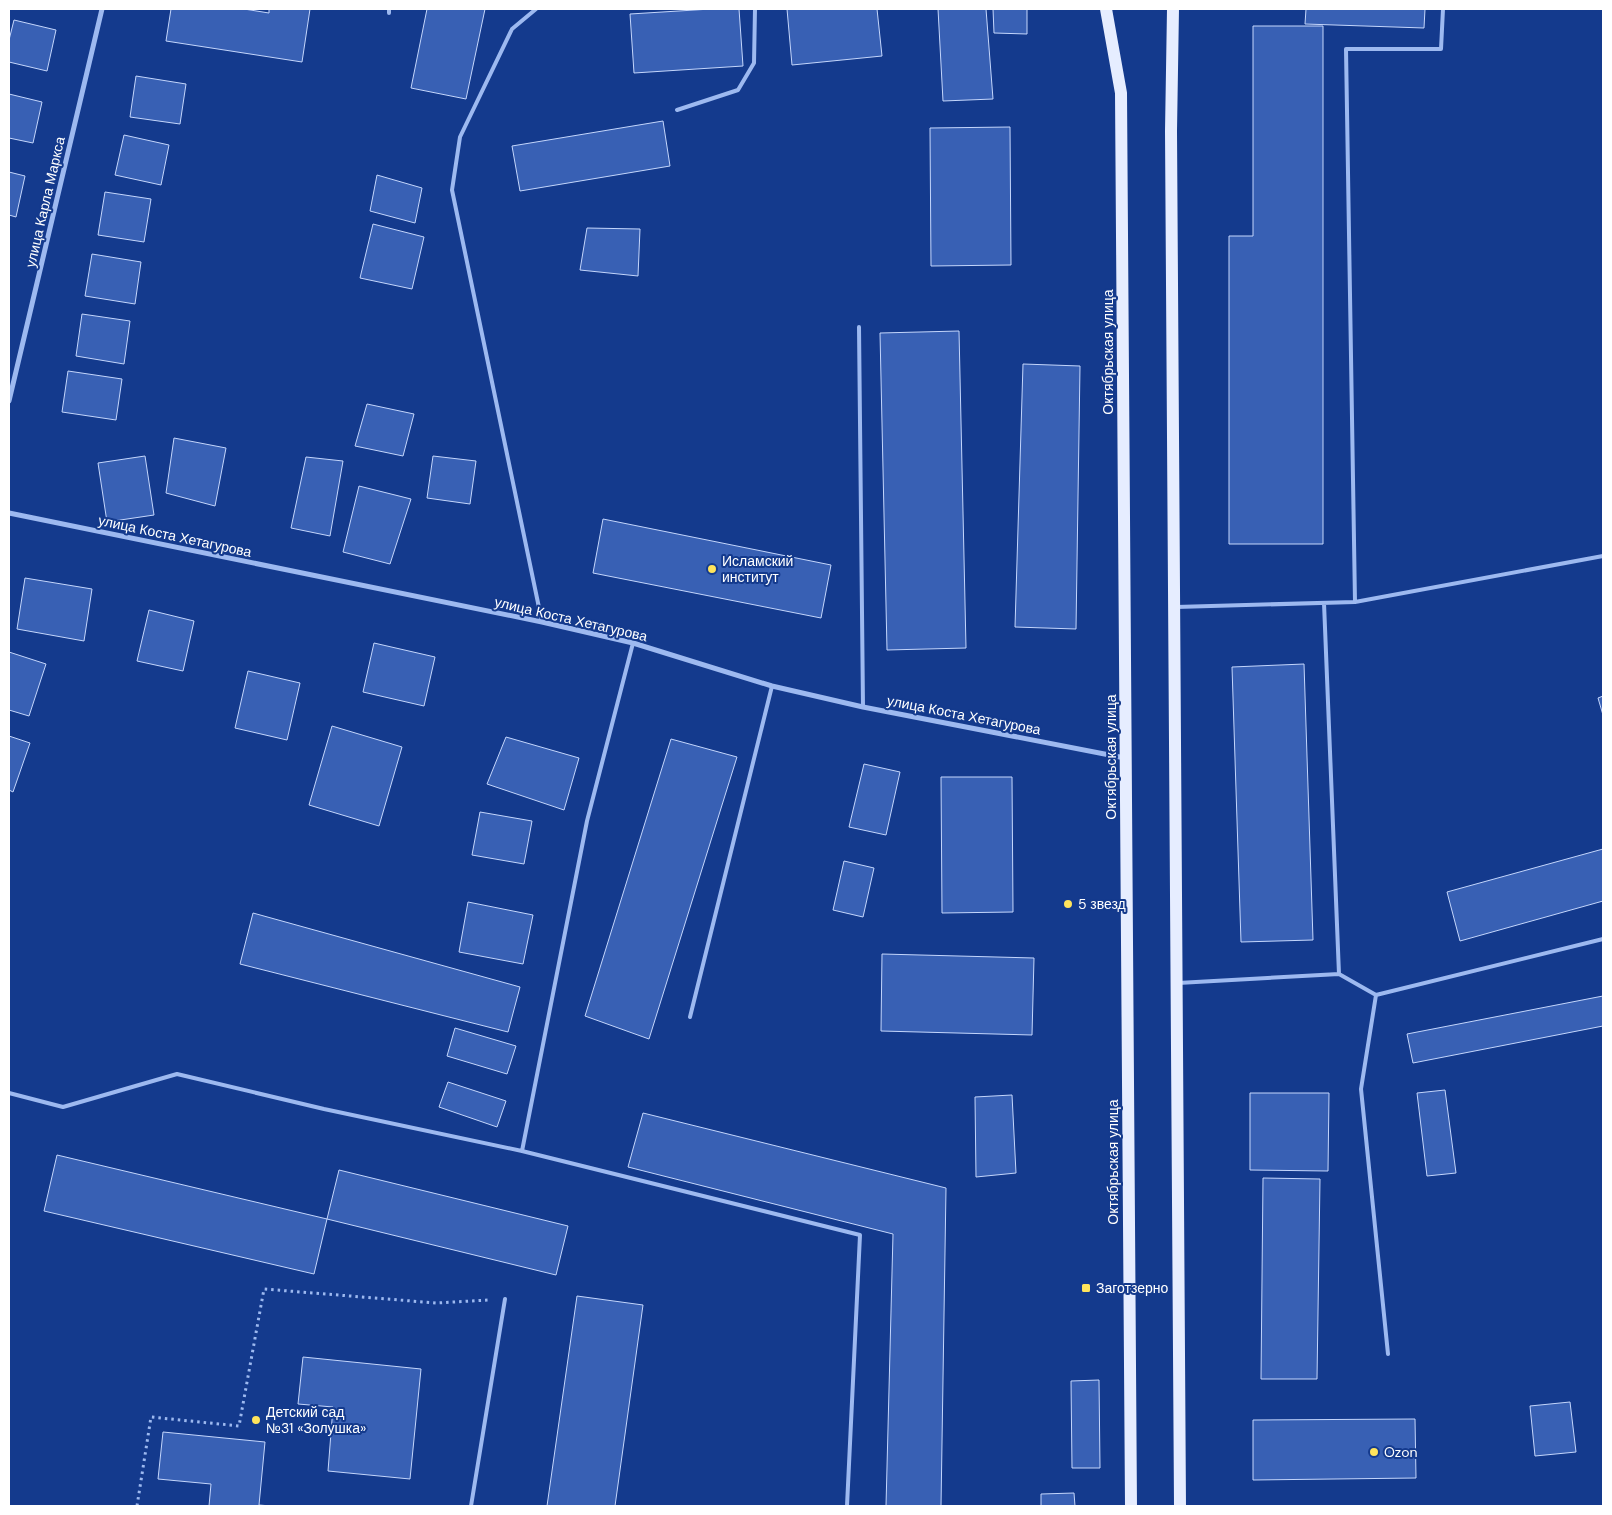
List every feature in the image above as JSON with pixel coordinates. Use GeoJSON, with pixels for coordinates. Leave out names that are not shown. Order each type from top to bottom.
{"type":"FeatureCollection","features":[{"type":"Feature","properties":{"kind":"main road","name":"Октябрьская улица"},"geometry":{"type":"LineString","coordinates":[[1106,9],[1121,93],[1130,1506]]}},
{"type":"Feature","properties":{"kind":"main road"},"geometry":{"type":"LineString","coordinates":[[1173,9],[1171,131],[1180,1506]]}},
{"type":"Feature","properties":{"kind":"street","name":"улица Карла Маркса"},"geometry":{"type":"LineString","coordinates":[[9,401],[102,9]]}},
{"type":"Feature","properties":{"kind":"street","name":"улица Коста Хетагурова"},"geometry":{"type":"LineString","coordinates":[[9,513],[542,622],[633,643],[772,686],[1126,758]]}},
{"type":"Feature","properties":{"kind":"lane"},"geometry":{"type":"LineString","coordinates":[[536,9],[512,29],[460,137],[452,190],[542,622]]}},
{"type":"Feature","properties":{"kind":"lane"},"geometry":{"type":"LineString","coordinates":[[677,110],[738,90],[754,62],[756,9]]}},
{"type":"Feature","properties":{"kind":"lane"},"geometry":{"type":"LineString","coordinates":[[1355,602],[1346,49],[1441,49],[1443,9]]}},
{"type":"Feature","properties":{"kind":"lane"},"geometry":{"type":"LineString","coordinates":[[859,327],[863,706]]}},
{"type":"Feature","properties":{"kind":"lane"},"geometry":{"type":"LineString","coordinates":[[1174,607],[1355,602],[1603,556]]}},
{"type":"Feature","properties":{"kind":"lane"},"geometry":{"type":"LineString","coordinates":[[1324,603],[1339,974]]}},
{"type":"Feature","properties":{"kind":"lane"},"geometry":{"type":"LineString","coordinates":[[522,1151],[587,821],[633,643]]}},
{"type":"Feature","properties":{"kind":"lane"},"geometry":{"type":"LineString","coordinates":[[690,1017],[772,686]]}},
{"type":"Feature","properties":{"kind":"lane"},"geometry":{"type":"LineString","coordinates":[[1176,983],[1339,974],[1376,995],[1603,939]]}},
{"type":"Feature","properties":{"kind":"lane"},"geometry":{"type":"LineString","coordinates":[[1376,995],[1361,1089],[1388,1354]]}},
{"type":"Feature","properties":{"kind":"lane"},"geometry":{"type":"LineString","coordinates":[[9,1093],[63,1107],[177,1074],[324,1109],[522,1151],[860,1235],[847,1506]]}},
{"type":"Feature","properties":{"kind":"lane"},"geometry":{"type":"LineString","coordinates":[[471,1506],[505,1299]]}},
{"type":"Feature","properties":{"kind":"path"},"geometry":{"type":"LineString","coordinates":[[137,1506],[151,1417],[238,1426],[264,1289],[436,1303],[505,1299]]}},
{"type":"Feature","properties":{"kind":"building"},"geometry":{"type":"Polygon","coordinates":[[[171,9],[244,9],[269,13],[269,9],[310,9],[302,62],[166,41],[171,9]]]}},
{"type":"Feature","properties":{"kind":"building"},"geometry":{"type":"Polygon","coordinates":[[[427,9],[485,9],[466,99],[411,88],[427,9]]]}},
{"type":"Feature","properties":{"kind":"building"},"geometry":{"type":"Polygon","coordinates":[[[739,9],[743,66],[634,73],[630,14],[739,9]]]}},
{"type":"Feature","properties":{"kind":"building"},"geometry":{"type":"Polygon","coordinates":[[[787,9],[877,9],[882,56],[792,65],[787,9]]]}},
{"type":"Feature","properties":{"kind":"building"},"geometry":{"type":"Polygon","coordinates":[[[938,9],[986,9],[993,99],[943,101],[938,9]]]}},
{"type":"Feature","properties":{"kind":"building"},"geometry":{"type":"Polygon","coordinates":[[[993,9],[1027,9],[1027,34],[994,33],[993,9]]]}},
{"type":"Feature","properties":{"kind":"building"},"geometry":{"type":"Polygon","coordinates":[[[1306,9],[1425,9],[1424,28],[1305,24],[1306,9]]]}},
{"type":"Feature","properties":{"kind":"building"},"geometry":{"type":"Polygon","coordinates":[[[14,20],[56,30],[47,71],[9,62],[9,40],[14,20]]]}},
{"type":"Feature","properties":{"kind":"building"},"geometry":{"type":"Polygon","coordinates":[[[1253,26],[1323,26],[1323,544],[1229,544],[1229,236],[1253,236],[1253,26]]]}},
{"type":"Feature","properties":{"kind":"building"},"geometry":{"type":"Polygon","coordinates":[[[136,76],[186,84],[180,124],[130,117],[136,76]]]}},
{"type":"Feature","properties":{"kind":"building"},"geometry":{"type":"Polygon","coordinates":[[[9,94],[42,102],[33,143],[9,138],[9,94]]]}},
{"type":"Feature","properties":{"kind":"building"},"geometry":{"type":"Polygon","coordinates":[[[663,121],[670,166],[520,191],[512,146],[663,121]]]}},
{"type":"Feature","properties":{"kind":"building"},"geometry":{"type":"Polygon","coordinates":[[[1010,127],[1011,265],[931,266],[930,128],[1010,127]]]}},
{"type":"Feature","properties":{"kind":"building"},"geometry":{"type":"Polygon","coordinates":[[[124,135],[169,145],[161,185],[115,175],[124,135]]]}},
{"type":"Feature","properties":{"kind":"building"},"geometry":{"type":"Polygon","coordinates":[[[9,172],[25,176],[16,217],[9,215],[9,172]]]}},
{"type":"Feature","properties":{"kind":"building"},"geometry":{"type":"Polygon","coordinates":[[[377,175],[422,188],[415,223],[370,211],[377,175]]]}},
{"type":"Feature","properties":{"kind":"building"},"geometry":{"type":"Polygon","coordinates":[[[105,192],[151,199],[144,242],[98,235],[105,192]]]}},
{"type":"Feature","properties":{"kind":"building"},"geometry":{"type":"Polygon","coordinates":[[[373,224],[424,237],[412,289],[360,278],[373,224]]]}},
{"type":"Feature","properties":{"kind":"building"},"geometry":{"type":"Polygon","coordinates":[[[587,228],[640,229],[638,276],[580,270],[587,228]]]}},
{"type":"Feature","properties":{"kind":"building"},"geometry":{"type":"Polygon","coordinates":[[[92,254],[141,262],[135,304],[85,296],[92,254]]]}},
{"type":"Feature","properties":{"kind":"building"},"geometry":{"type":"Polygon","coordinates":[[[82,314],[130,321],[124,364],[76,356],[82,314]]]}},
{"type":"Feature","properties":{"kind":"building"},"geometry":{"type":"Polygon","coordinates":[[[959,331],[966,648],[887,650],[880,333],[959,331]]]}},
{"type":"Feature","properties":{"kind":"building"},"geometry":{"type":"Polygon","coordinates":[[[1023,364],[1080,366],[1076,629],[1015,627],[1023,364]]]}},
{"type":"Feature","properties":{"kind":"building"},"geometry":{"type":"Polygon","coordinates":[[[68,371],[122,379],[116,420],[62,412],[68,371]]]}},
{"type":"Feature","properties":{"kind":"building"},"geometry":{"type":"Polygon","coordinates":[[[367,404],[414,414],[403,456],[355,446],[367,404]]]}},
{"type":"Feature","properties":{"kind":"building"},"geometry":{"type":"Polygon","coordinates":[[[174,438],[226,448],[215,506],[166,493],[174,438]]]}},
{"type":"Feature","properties":{"kind":"building"},"geometry":{"type":"Polygon","coordinates":[[[145,456],[154,515],[107,522],[98,463],[145,456]]]}},
{"type":"Feature","properties":{"kind":"building"},"geometry":{"type":"Polygon","coordinates":[[[433,456],[476,461],[470,504],[427,498],[433,456]]]}},
{"type":"Feature","properties":{"kind":"building"},"geometry":{"type":"Polygon","coordinates":[[[306,457],[343,461],[330,536],[291,528],[306,457]]]}},
{"type":"Feature","properties":{"kind":"building"},"geometry":{"type":"Polygon","coordinates":[[[359,486],[411,499],[390,564],[343,552],[359,486]]]}},
{"type":"Feature","properties":{"kind":"building","name":"Исламский институт"},"geometry":{"type":"Polygon","coordinates":[[[603,519],[831,565],[821,618],[593,573],[603,519]]]}},
{"type":"Feature","properties":{"kind":"building"},"geometry":{"type":"Polygon","coordinates":[[[25,578],[92,589],[84,641],[17,629],[25,578]]]}},
{"type":"Feature","properties":{"kind":"building"},"geometry":{"type":"Polygon","coordinates":[[[149,610],[194,621],[183,671],[137,661],[149,610]]]}},
{"type":"Feature","properties":{"kind":"building"},"geometry":{"type":"Polygon","coordinates":[[[374,643],[435,657],[424,706],[363,692],[374,643]]]}},
{"type":"Feature","properties":{"kind":"building"},"geometry":{"type":"Polygon","coordinates":[[[9,652],[46,664],[29,716],[9,710],[9,652]]]}},
{"type":"Feature","properties":{"kind":"building"},"geometry":{"type":"Polygon","coordinates":[[[1304,664],[1313,940],[1241,942],[1232,667],[1304,664]]]}},
{"type":"Feature","properties":{"kind":"building"},"geometry":{"type":"Polygon","coordinates":[[[248,671],[300,683],[287,740],[235,728],[248,671]]]}},
{"type":"Feature","properties":{"kind":"building"},"geometry":{"type":"Polygon","coordinates":[[[1603,696],[1603,715],[1598,698],[1603,696]]]}},
{"type":"Feature","properties":{"kind":"building"},"geometry":{"type":"Polygon","coordinates":[[[332,726],[402,747],[379,826],[309,805],[332,726]]]}},
{"type":"Feature","properties":{"kind":"building"},"geometry":{"type":"Polygon","coordinates":[[[9,736],[30,743],[13,792],[9,790],[9,736]]]}},
{"type":"Feature","properties":{"kind":"building"},"geometry":{"type":"Polygon","coordinates":[[[506,737],[579,758],[564,810],[487,784],[506,737]]]}},
{"type":"Feature","properties":{"kind":"building"},"geometry":{"type":"Polygon","coordinates":[[[671,739],[737,757],[649,1039],[585,1016],[671,739]]]}},
{"type":"Feature","properties":{"kind":"building"},"geometry":{"type":"Polygon","coordinates":[[[864,764],[900,772],[886,835],[849,827],[864,764]]]}},
{"type":"Feature","properties":{"kind":"building"},"geometry":{"type":"Polygon","coordinates":[[[941,777],[1012,777],[1013,912],[942,913],[941,777]]]}},
{"type":"Feature","properties":{"kind":"building"},"geometry":{"type":"Polygon","coordinates":[[[480,812],[532,821],[524,864],[472,855],[480,812]]]}},
{"type":"Feature","properties":{"kind":"building"},"geometry":{"type":"Polygon","coordinates":[[[1603,849],[1603,901],[1460,941],[1447,892],[1603,849]]]}},
{"type":"Feature","properties":{"kind":"building"},"geometry":{"type":"Polygon","coordinates":[[[844,861],[874,868],[863,917],[833,910],[844,861]]]}},
{"type":"Feature","properties":{"kind":"building"},"geometry":{"type":"Polygon","coordinates":[[[468,902],[533,915],[523,964],[459,952],[468,902]]]}},
{"type":"Feature","properties":{"kind":"building"},"geometry":{"type":"Polygon","coordinates":[[[253,913],[520,987],[508,1032],[240,964],[253,913]]]}},
{"type":"Feature","properties":{"kind":"building"},"geometry":{"type":"Polygon","coordinates":[[[882,954],[1034,958],[1032,1035],[881,1031],[882,954]]]}},
{"type":"Feature","properties":{"kind":"building"},"geometry":{"type":"Polygon","coordinates":[[[1603,996],[1603,1026],[1413,1063],[1407,1034],[1603,996]]]}},
{"type":"Feature","properties":{"kind":"building"},"geometry":{"type":"Polygon","coordinates":[[[455,1028],[516,1046],[507,1074],[447,1056],[455,1028]]]}},
{"type":"Feature","properties":{"kind":"building"},"geometry":{"type":"Polygon","coordinates":[[[448,1082],[506,1101],[497,1127],[439,1107],[448,1082]]]}},
{"type":"Feature","properties":{"kind":"building"},"geometry":{"type":"Polygon","coordinates":[[[1445,1090],[1456,1173],[1427,1176],[1417,1093],[1445,1090]]]}},
{"type":"Feature","properties":{"kind":"building"},"geometry":{"type":"Polygon","coordinates":[[[1250,1093],[1329,1093],[1328,1171],[1250,1170],[1250,1093]]]}},
{"type":"Feature","properties":{"kind":"building"},"geometry":{"type":"Polygon","coordinates":[[[1012,1095],[1016,1173],[976,1177],[975,1097],[1012,1095]]]}},
{"type":"Feature","properties":{"kind":"building"},"geometry":{"type":"Polygon","coordinates":[[[643,1113],[946,1188],[941,1506],[886,1506],[893,1234],[628,1167],[643,1113]]]}},
{"type":"Feature","properties":{"kind":"building"},"geometry":{"type":"Polygon","coordinates":[[[57,1155],[327,1219],[314,1274],[44,1211],[57,1155]]]}},
{"type":"Feature","properties":{"kind":"building"},"geometry":{"type":"Polygon","coordinates":[[[339,1170],[568,1226],[556,1275],[327,1219],[339,1170]]]}},
{"type":"Feature","properties":{"kind":"building"},"geometry":{"type":"Polygon","coordinates":[[[1263,1178],[1320,1179],[1317,1379],[1261,1379],[1263,1178]]]}},
{"type":"Feature","properties":{"kind":"building"},"geometry":{"type":"Polygon","coordinates":[[[577,1296],[643,1305],[615,1506],[547,1506],[577,1296]]]}},
{"type":"Feature","properties":{"kind":"building"},"geometry":{"type":"Polygon","coordinates":[[[303,1357],[421,1369],[410,1479],[328,1471],[333,1407],[298,1404],[303,1357]]]}},
{"type":"Feature","properties":{"kind":"building"},"geometry":{"type":"Polygon","coordinates":[[[1099,1380],[1100,1468],[1072,1468],[1071,1381],[1099,1380]]]}},
{"type":"Feature","properties":{"kind":"building"},"geometry":{"type":"Polygon","coordinates":[[[1570,1402],[1576,1452],[1535,1456],[1530,1406],[1570,1402]]]}},
{"type":"Feature","properties":{"kind":"building"},"geometry":{"type":"Polygon","coordinates":[[[1415,1419],[1416,1478],[1253,1480],[1253,1420],[1415,1419]]]}},
{"type":"Feature","properties":{"kind":"building"},"geometry":{"type":"Polygon","coordinates":[[[163,1432],[265,1442],[259,1505],[271,1506],[209,1506],[211,1484],[158,1479],[163,1432]]]}},
{"type":"Feature","properties":{"kind":"building"},"geometry":{"type":"Polygon","coordinates":[[[1074,1493],[1075,1506],[1041,1506],[1041,1494],[1074,1493]]]}},
{"type":"Feature","properties":{"kind":"place","name":"Исламский институт"},"geometry":{"type":"Point","coordinates":[712,569]}},
{"type":"Feature","properties":{"kind":"place","name":"5 звезд"},"geometry":{"type":"Point","coordinates":[1068,904]}},
{"type":"Feature","properties":{"kind":"place","name":"Заготзерно"},"geometry":{"type":"Point","coordinates":[1086,1288]}},
{"type":"Feature","properties":{"kind":"place","name":"Детский сад №31 «Золушка»"},"geometry":{"type":"Point","coordinates":[256,1420]}},
{"type":"Feature","properties":{"kind":"place","name":"Ozon"},"geometry":{"type":"Point","coordinates":[1374,1452]}}]}
